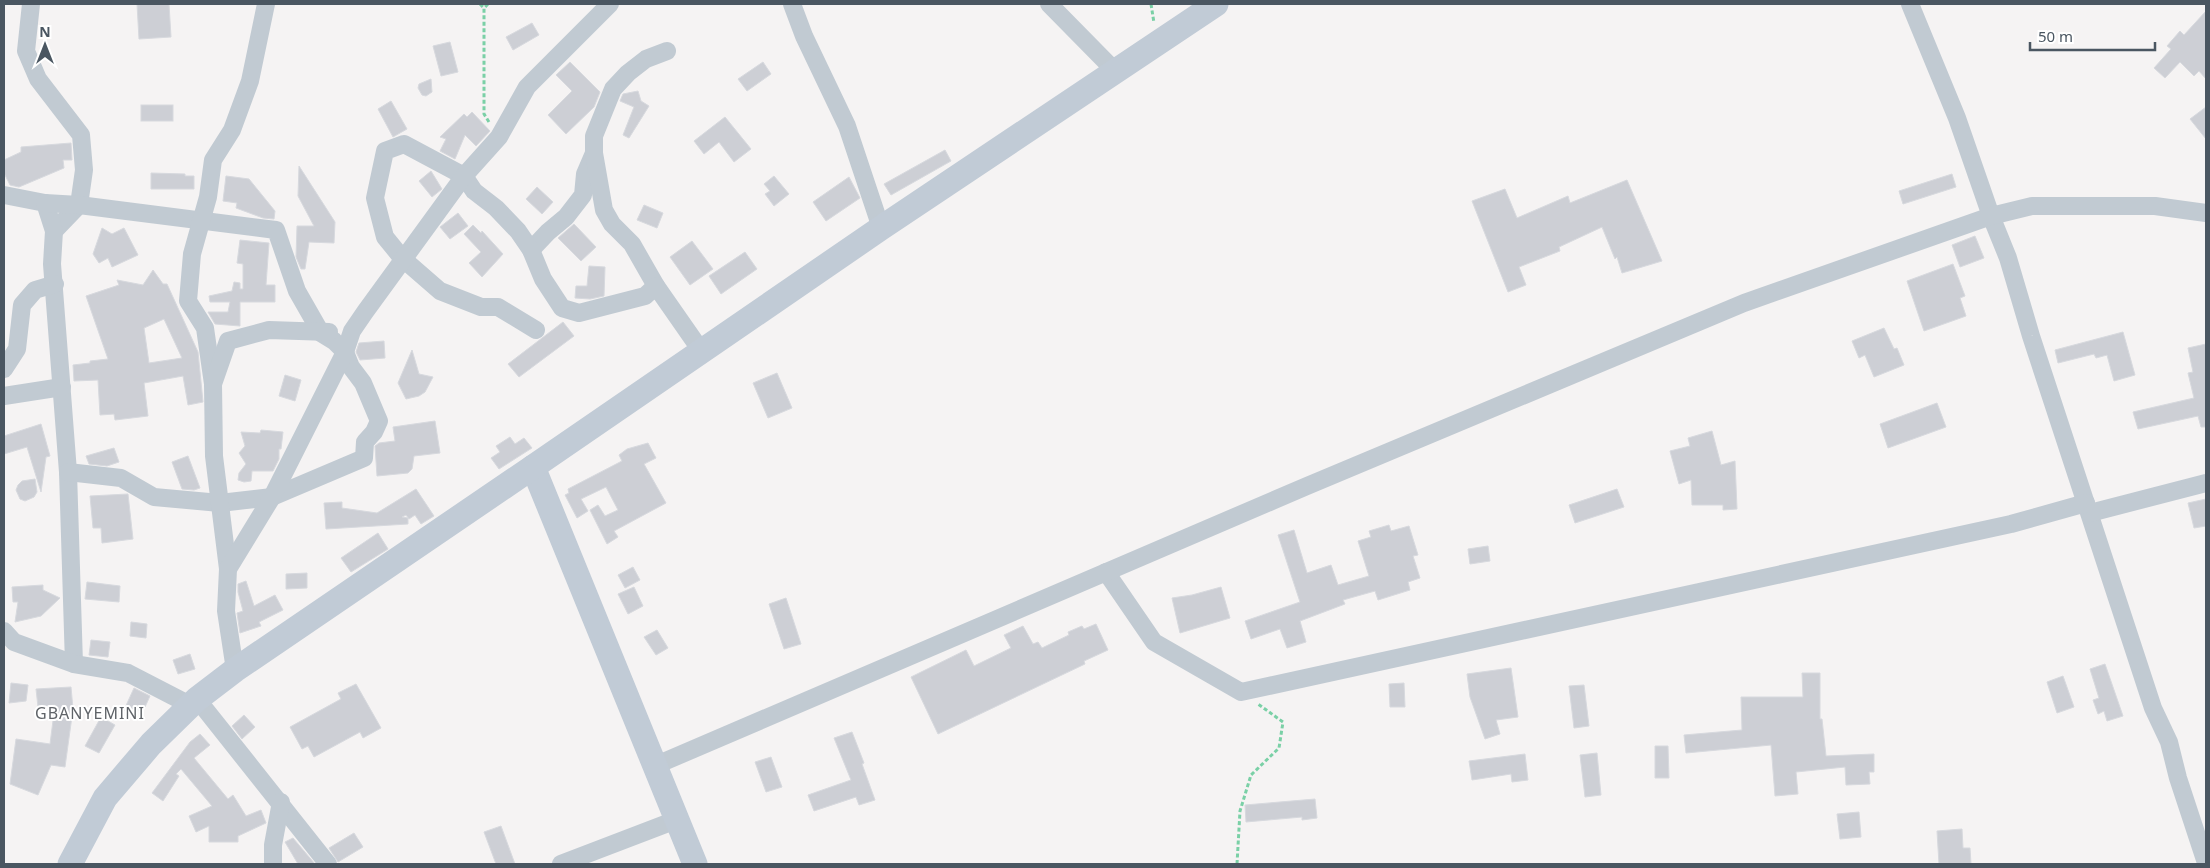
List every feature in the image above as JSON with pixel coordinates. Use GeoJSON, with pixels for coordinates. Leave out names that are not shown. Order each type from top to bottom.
{"type":"FeatureCollection","features":[{"type":"Feature","properties":{"kind":"main road"},"geometry":{"type":"LineString","coordinates":[[70,864],[104,798],[151,744],[193,702],[234,670],[534,468],[881,228],[1216,4]]}},
{"type":"Feature","properties":{"kind":"main road"},"geometry":{"type":"LineString","coordinates":[[534,468],[695,864]]}},
{"type":"Feature","properties":{"kind":"street"},"geometry":{"type":"LineString","coordinates":[[31,4],[26,51],[38,79],[81,135],[84,170],[79,205],[54,231]]}},
{"type":"Feature","properties":{"kind":"street"},"geometry":{"type":"LineString","coordinates":[[234,670],[226,611],[228,569],[214,456],[213,384],[205,328],[188,301],[192,254],[208,197],[213,160],[232,130],[250,81],[266,4]]}},
{"type":"Feature","properties":{"kind":"street"},"geometry":{"type":"LineString","coordinates":[[228,569],[272,497],[345,352],[352,331],[402,258],[464,176],[499,137],[527,88],[610,4]]}},
{"type":"Feature","properties":{"kind":"street"},"geometry":{"type":"LineString","coordinates":[[792,4],[804,36],[847,126],[881,228]]}},
{"type":"Feature","properties":{"kind":"street"},"geometry":{"type":"LineString","coordinates":[[1049,4],[1115,71]]}},
{"type":"Feature","properties":{"kind":"street"},"geometry":{"type":"LineString","coordinates":[[1910,4],[1957,118],[1991,216],[2008,258],[2031,336],[2153,708],[2169,742],[2178,778],[2206,864]]}},
{"type":"Feature","properties":{"kind":"street"},"geometry":{"type":"LineString","coordinates":[[667,51],[646,59],[628,73],[613,89],[594,136],[594,153],[604,210],[612,224],[632,244],[656,286],[702,352]]}},
{"type":"Feature","properties":{"kind":"street"},"geometry":{"type":"LineString","coordinates":[[536,330],[498,307],[481,307],[440,291],[402,258],[385,237],[376,198],[385,151],[404,144],[464,176],[474,191],[496,208],[518,231],[531,250],[543,279],[562,308],[578,313],[644,296],[656,286]]}},
{"type":"Feature","properties":{"kind":"street"},"geometry":{"type":"LineString","coordinates":[[531,250],[566,217],[583,195],[585,174],[594,153]]}},
{"type":"Feature","properties":{"kind":"street"},"geometry":{"type":"LineString","coordinates":[[4,194],[45,204],[79,205],[276,230],[298,291],[320,333],[334,341],[345,352],[351,367],[363,383],[379,421],[374,432],[364,442],[364,458],[272,497],[220,503],[154,497],[121,478],[68,472]]}},
{"type":"Feature","properties":{"kind":"street"},"geometry":{"type":"LineString","coordinates":[[45,204],[54,231],[52,264],[68,472],[74,664]]}},
{"type":"Feature","properties":{"kind":"street"},"geometry":{"type":"LineString","coordinates":[[654,766],[1106,572],[1744,303],[1991,216],[2032,206],[2155,206],[2206,213]]}},
{"type":"Feature","properties":{"kind":"street"},"geometry":{"type":"LineString","coordinates":[[4,369],[17,349],[22,305],[35,290],[55,284]]}},
{"type":"Feature","properties":{"kind":"street"},"geometry":{"type":"LineString","coordinates":[[213,384],[228,341],[269,330],[320,333],[352,331]]}},
{"type":"Feature","properties":{"kind":"street"},"geometry":{"type":"LineString","coordinates":[[4,396],[62,388]]}},
{"type":"Feature","properties":{"kind":"street"},"geometry":{"type":"LineString","coordinates":[[1106,572],[1154,642],[1241,692],[2011,524],[2206,484]]}},
{"type":"Feature","properties":{"kind":"street"},"geometry":{"type":"LineString","coordinates":[[7,638],[74,664],[128,673],[193,702],[281,802],[328,864]]}},
{"type":"Feature","properties":{"kind":"street"},"geometry":{"type":"LineString","coordinates":[[273,864],[273,845],[281,802]]}},
{"type":"Feature","properties":{"kind":"street"},"geometry":{"type":"LineString","coordinates":[[561,864],[676,820]]}},
{"type":"Feature","properties":{"kind":"path"},"geometry":{"type":"LineString","coordinates":[[480,4],[484,8],[484,114],[499,137]]}},
{"type":"Feature","properties":{"kind":"path"},"geometry":{"type":"LineString","coordinates":[[484,8],[488,4]]}},
{"type":"Feature","properties":{"kind":"path"},"geometry":{"type":"LineString","coordinates":[[1237,864],[1240,812],[1251,775],[1279,748],[1283,722],[1241,692]]}},
{"type":"Feature","properties":{"kind":"building"},"geometry":{"type":"Polygon","coordinates":[[[137,4],[169,4],[171,37],[139,39],[137,4]]]}},
{"type":"Feature","properties":{"kind":"building"},"geometry":{"type":"Polygon","coordinates":[[[2206,11],[2206,79],[2199,71],[2194,76],[2180,62],[2165,78],[2154,68],[2171,49],[2167,46],[2180,31],[2184,35],[2206,11]]]}},
{"type":"Feature","properties":{"kind":"building"},"geometry":{"type":"Polygon","coordinates":[[[532,23],[539,35],[513,50],[506,37],[532,23]]]}},
{"type":"Feature","properties":{"kind":"building"},"geometry":{"type":"Polygon","coordinates":[[[450,42],[458,72],[441,76],[433,46],[450,42]]]}},
{"type":"Feature","properties":{"kind":"building"},"geometry":{"type":"Polygon","coordinates":[[[570,62],[600,92],[594,107],[566,134],[548,115],[572,91],[556,75],[570,62]]]}},
{"type":"Feature","properties":{"kind":"building"},"geometry":{"type":"Polygon","coordinates":[[[763,62],[771,74],[747,91],[738,79],[763,62]]]}},
{"type":"Feature","properties":{"kind":"building"},"geometry":{"type":"Polygon","coordinates":[[[431,79],[432,92],[426,96],[422,95],[418,88],[419,84],[431,79]]]}},
{"type":"Feature","properties":{"kind":"building"},"geometry":{"type":"Polygon","coordinates":[[[638,91],[641,101],[649,106],[629,138],[623,135],[634,107],[620,101],[623,94],[638,91]]]}},
{"type":"Feature","properties":{"kind":"building"},"geometry":{"type":"Polygon","coordinates":[[[391,101],[407,129],[393,137],[378,109],[391,101]]]}},
{"type":"Feature","properties":{"kind":"building"},"geometry":{"type":"Polygon","coordinates":[[[141,105],[173,105],[173,121],[141,121],[141,105]]]}},
{"type":"Feature","properties":{"kind":"building"},"geometry":{"type":"Polygon","coordinates":[[[2206,107],[2206,139],[2190,119],[2206,107]]]}},
{"type":"Feature","properties":{"kind":"building"},"geometry":{"type":"Polygon","coordinates":[[[472,112],[490,131],[476,146],[465,135],[455,159],[440,151],[446,139],[440,137],[464,114],[467,117],[472,112]]]}},
{"type":"Feature","properties":{"kind":"building"},"geometry":{"type":"Polygon","coordinates":[[[725,117],[751,149],[734,162],[719,142],[704,154],[694,141],[725,117]]]}},
{"type":"Feature","properties":{"kind":"building"},"geometry":{"type":"Polygon","coordinates":[[[71,143],[72,160],[63,160],[64,168],[19,187],[10,185],[4,173],[4,160],[21,152],[21,147],[71,143]]]}},
{"type":"Feature","properties":{"kind":"building"},"geometry":{"type":"Polygon","coordinates":[[[945,150],[951,161],[891,195],[884,184],[945,150]]]}},
{"type":"Feature","properties":{"kind":"building"},"geometry":{"type":"Polygon","coordinates":[[[299,166],[335,222],[334,243],[309,242],[305,269],[301,269],[296,257],[297,226],[314,226],[298,196],[299,166]]]}},
{"type":"Feature","properties":{"kind":"building"},"geometry":{"type":"Polygon","coordinates":[[[431,171],[442,189],[432,197],[419,181],[431,171]]]}},
{"type":"Feature","properties":{"kind":"building"},"geometry":{"type":"Polygon","coordinates":[[[151,173],[194,176],[194,189],[151,189],[151,173]]]}},
{"type":"Feature","properties":{"kind":"building"},"geometry":{"type":"Polygon","coordinates":[[[1952,174],[1956,187],[1903,204],[1899,191],[1952,174]]]}},
{"type":"Feature","properties":{"kind":"building"},"geometry":{"type":"Polygon","coordinates":[[[226,176],[249,179],[275,211],[274,219],[263,218],[236,208],[237,203],[223,201],[226,176]]]}},
{"type":"Feature","properties":{"kind":"building"},"geometry":{"type":"Polygon","coordinates":[[[774,176],[789,194],[774,206],[765,194],[770,191],[764,184],[774,176]]]}},
{"type":"Feature","properties":{"kind":"building"},"geometry":{"type":"Polygon","coordinates":[[[849,177],[860,198],[826,221],[813,202],[849,177]]]}},
{"type":"Feature","properties":{"kind":"building"},"geometry":{"type":"Polygon","coordinates":[[[1627,180],[1662,261],[1622,273],[1617,257],[1615,259],[1602,227],[1559,247],[1560,251],[1519,267],[1526,285],[1508,292],[1472,201],[1505,189],[1517,218],[1568,196],[1570,203],[1627,180]]]}},
{"type":"Feature","properties":{"kind":"building"},"geometry":{"type":"Polygon","coordinates":[[[537,187],[553,202],[542,214],[526,199],[537,187]]]}},
{"type":"Feature","properties":{"kind":"building"},"geometry":{"type":"Polygon","coordinates":[[[644,205],[663,213],[657,228],[637,220],[644,205]]]}},
{"type":"Feature","properties":{"kind":"building"},"geometry":{"type":"Polygon","coordinates":[[[458,213],[468,226],[450,239],[440,227],[458,213]]]}},
{"type":"Feature","properties":{"kind":"building"},"geometry":{"type":"Polygon","coordinates":[[[574,224],[596,247],[581,261],[558,238],[574,224]]]}},
{"type":"Feature","properties":{"kind":"building"},"geometry":{"type":"Polygon","coordinates":[[[473,225],[481,233],[482,231],[503,254],[482,277],[469,263],[481,252],[464,234],[473,225]]]}},
{"type":"Feature","properties":{"kind":"building"},"geometry":{"type":"Polygon","coordinates":[[[102,228],[112,234],[124,228],[138,255],[112,267],[108,258],[99,263],[93,254],[102,228]]]}},
{"type":"Feature","properties":{"kind":"building"},"geometry":{"type":"Polygon","coordinates":[[[1975,236],[1984,258],[1960,267],[1952,245],[1975,236]]]}},
{"type":"Feature","properties":{"kind":"building"},"geometry":{"type":"Polygon","coordinates":[[[240,240],[269,243],[266,285],[275,285],[275,302],[240,302],[240,326],[215,324],[208,312],[228,312],[230,302],[210,302],[209,296],[232,291],[234,282],[240,283],[240,289],[243,289],[243,264],[237,263],[240,240]]]}},
{"type":"Feature","properties":{"kind":"building"},"geometry":{"type":"Polygon","coordinates":[[[692,241],[713,269],[690,285],[670,257],[692,241]]]}},
{"type":"Feature","properties":{"kind":"building"},"geometry":{"type":"Polygon","coordinates":[[[745,252],[757,269],[721,294],[709,276],[745,252]]]}},
{"type":"Feature","properties":{"kind":"building"},"geometry":{"type":"Polygon","coordinates":[[[1953,264],[1965,296],[1960,298],[1966,316],[1924,331],[1907,281],[1953,264]]]}},
{"type":"Feature","properties":{"kind":"building"},"geometry":{"type":"Polygon","coordinates":[[[589,266],[605,267],[604,296],[590,299],[575,298],[576,286],[587,286],[589,266]]]}},
{"type":"Feature","properties":{"kind":"building"},"geometry":{"type":"Polygon","coordinates":[[[153,270],[163,284],[167,284],[198,352],[203,402],[188,405],[183,376],[144,383],[148,416],[115,420],[114,414],[100,415],[98,380],[74,381],[73,365],[108,359],[86,296],[119,285],[117,280],[143,285],[153,270]],[[164,319],[144,328],[149,363],[182,358],[164,319]]]}},
{"type":"Feature","properties":{"kind":"building"},"geometry":{"type":"Polygon","coordinates":[[[563,322],[574,336],[519,377],[508,364],[563,322]]]}},
{"type":"Feature","properties":{"kind":"building"},"geometry":{"type":"Polygon","coordinates":[[[1884,328],[1894,349],[1897,348],[1904,365],[1874,377],[1865,355],[1859,358],[1852,341],[1884,328]]]}},
{"type":"Feature","properties":{"kind":"building"},"geometry":{"type":"Polygon","coordinates":[[[2123,332],[2135,375],[2114,381],[2107,355],[2096,358],[2094,354],[2058,363],[2055,350],[2123,332]]]}},
{"type":"Feature","properties":{"kind":"building"},"geometry":{"type":"Polygon","coordinates":[[[384,341],[385,358],[360,360],[356,352],[359,343],[384,341]]]}},
{"type":"Feature","properties":{"kind":"building"},"geometry":{"type":"Polygon","coordinates":[[[2206,344],[2206,427],[2201,427],[2198,416],[2138,429],[2133,412],[2194,398],[2188,373],[2193,372],[2188,348],[2206,344]]]}},
{"type":"Feature","properties":{"kind":"building"},"geometry":{"type":"Polygon","coordinates":[[[412,350],[419,374],[433,377],[425,392],[419,396],[406,399],[398,383],[412,350]]]}},
{"type":"Feature","properties":{"kind":"building"},"geometry":{"type":"Polygon","coordinates":[[[777,373],[792,408],[768,418],[753,383],[777,373]]]}},
{"type":"Feature","properties":{"kind":"building"},"geometry":{"type":"Polygon","coordinates":[[[285,375],[301,380],[295,401],[279,396],[285,375]]]}},
{"type":"Feature","properties":{"kind":"building"},"geometry":{"type":"Polygon","coordinates":[[[1937,403],[1946,427],[1888,448],[1880,424],[1937,403]]]}},
{"type":"Feature","properties":{"kind":"building"},"geometry":{"type":"Polygon","coordinates":[[[435,421],[440,453],[414,456],[412,469],[408,473],[377,476],[375,446],[379,443],[395,441],[393,427],[435,421]]]}},
{"type":"Feature","properties":{"kind":"building"},"geometry":{"type":"Polygon","coordinates":[[[41,424],[50,456],[46,457],[41,492],[27,447],[4,454],[4,436],[41,424]]]}},
{"type":"Feature","properties":{"kind":"building"},"geometry":{"type":"Polygon","coordinates":[[[261,430],[283,432],[279,459],[273,471],[252,471],[251,481],[244,482],[238,480],[239,473],[246,464],[239,453],[245,446],[241,432],[260,433],[261,430]]]}},
{"type":"Feature","properties":{"kind":"building"},"geometry":{"type":"Polygon","coordinates":[[[1712,431],[1721,465],[1735,461],[1737,509],[1723,510],[1723,505],[1692,505],[1691,480],[1679,484],[1670,451],[1690,446],[1688,438],[1712,431]]]}},
{"type":"Feature","properties":{"kind":"building"},"geometry":{"type":"Polygon","coordinates":[[[510,437],[515,444],[524,438],[532,448],[499,469],[491,458],[500,452],[496,446],[510,437]]]}},
{"type":"Feature","properties":{"kind":"building"},"geometry":{"type":"Polygon","coordinates":[[[648,443],[656,458],[644,464],[666,503],[614,531],[618,537],[607,544],[590,510],[598,505],[605,516],[618,510],[606,487],[581,499],[588,511],[577,518],[565,495],[569,493],[568,489],[622,461],[619,455],[627,449],[648,443]]]}},
{"type":"Feature","properties":{"kind":"building"},"geometry":{"type":"Polygon","coordinates":[[[114,448],[119,462],[107,466],[89,464],[86,456],[114,448]]]}},
{"type":"Feature","properties":{"kind":"building"},"geometry":{"type":"Polygon","coordinates":[[[188,456],[200,488],[194,490],[182,489],[172,462],[188,456]]]}},
{"type":"Feature","properties":{"kind":"building"},"geometry":{"type":"Polygon","coordinates":[[[35,479],[37,492],[34,497],[25,501],[20,499],[16,490],[18,485],[22,481],[35,479]]]}},
{"type":"Feature","properties":{"kind":"building"},"geometry":{"type":"Polygon","coordinates":[[[416,489],[434,516],[421,524],[415,515],[409,519],[406,515],[402,517],[408,518],[408,524],[326,529],[324,503],[342,502],[342,508],[377,513],[416,489]]]}},
{"type":"Feature","properties":{"kind":"building"},"geometry":{"type":"Polygon","coordinates":[[[1617,489],[1624,507],[1575,523],[1569,505],[1617,489]]]}},
{"type":"Feature","properties":{"kind":"building"},"geometry":{"type":"Polygon","coordinates":[[[128,494],[133,539],[102,543],[101,528],[93,528],[90,496],[128,494]]]}},
{"type":"Feature","properties":{"kind":"building"},"geometry":{"type":"Polygon","coordinates":[[[2206,499],[2206,526],[2194,528],[2188,503],[2206,499]]]}},
{"type":"Feature","properties":{"kind":"building"},"geometry":{"type":"Polygon","coordinates":[[[1389,525],[1391,531],[1409,526],[1418,555],[1413,556],[1420,578],[1408,582],[1410,590],[1378,600],[1375,591],[1343,600],[1345,604],[1300,621],[1306,642],[1287,648],[1280,629],[1251,639],[1245,621],[1300,602],[1278,535],[1294,530],[1307,573],[1331,565],[1338,585],[1369,576],[1358,541],[1371,537],[1369,531],[1389,525]]]}},
{"type":"Feature","properties":{"kind":"building"},"geometry":{"type":"Polygon","coordinates":[[[378,533],[388,549],[351,572],[341,558],[378,533]]]}},
{"type":"Feature","properties":{"kind":"building"},"geometry":{"type":"Polygon","coordinates":[[[1488,546],[1490,561],[1470,564],[1468,549],[1488,546]]]}},
{"type":"Feature","properties":{"kind":"building"},"geometry":{"type":"Polygon","coordinates":[[[633,567],[640,580],[625,588],[618,575],[633,567]]]}},
{"type":"Feature","properties":{"kind":"building"},"geometry":{"type":"Polygon","coordinates":[[[307,573],[307,588],[286,589],[286,574],[307,573]]]}},
{"type":"Feature","properties":{"kind":"building"},"geometry":{"type":"Polygon","coordinates":[[[246,581],[254,606],[275,595],[283,610],[259,622],[261,626],[240,633],[237,613],[243,611],[238,584],[246,581]]]}},
{"type":"Feature","properties":{"kind":"building"},"geometry":{"type":"Polygon","coordinates":[[[87,582],[120,586],[119,602],[85,599],[87,582]]]}},
{"type":"Feature","properties":{"kind":"building"},"geometry":{"type":"Polygon","coordinates":[[[43,585],[43,590],[60,598],[41,616],[15,622],[18,602],[13,602],[12,587],[43,585]]]}},
{"type":"Feature","properties":{"kind":"building"},"geometry":{"type":"Polygon","coordinates":[[[634,587],[643,606],[628,614],[618,594],[634,587]]]}},
{"type":"Feature","properties":{"kind":"building"},"geometry":{"type":"Polygon","coordinates":[[[1221,587],[1230,618],[1180,633],[1172,598],[1221,587]]]}},
{"type":"Feature","properties":{"kind":"building"},"geometry":{"type":"Polygon","coordinates":[[[786,598],[801,644],[784,649],[769,604],[786,598]]]}},
{"type":"Feature","properties":{"kind":"building"},"geometry":{"type":"Polygon","coordinates":[[[131,622],[147,624],[146,638],[130,636],[131,622]]]}},
{"type":"Feature","properties":{"kind":"building"},"geometry":{"type":"Polygon","coordinates":[[[1096,624],[1108,650],[1084,661],[1085,664],[938,734],[911,677],[966,650],[974,666],[1011,648],[1004,635],[1023,626],[1033,644],[1038,642],[1042,648],[1069,635],[1068,632],[1082,626],[1084,629],[1096,624]]]}},
{"type":"Feature","properties":{"kind":"building"},"geometry":{"type":"Polygon","coordinates":[[[657,630],[668,648],[656,655],[644,637],[657,630]]]}},
{"type":"Feature","properties":{"kind":"building"},"geometry":{"type":"Polygon","coordinates":[[[91,640],[110,642],[108,657],[89,655],[91,640]]]}},
{"type":"Feature","properties":{"kind":"building"},"geometry":{"type":"Polygon","coordinates":[[[190,654],[195,669],[178,674],[173,660],[190,654]]]}},
{"type":"Feature","properties":{"kind":"building"},"geometry":{"type":"Polygon","coordinates":[[[2105,664],[2123,716],[2107,721],[2104,711],[2098,714],[2093,700],[2099,698],[2090,669],[2105,664]]]}},
{"type":"Feature","properties":{"kind":"building"},"geometry":{"type":"Polygon","coordinates":[[[1511,668],[1518,717],[1496,720],[1500,734],[1485,739],[1470,697],[1467,674],[1511,668]]]}},
{"type":"Feature","properties":{"kind":"building"},"geometry":{"type":"Polygon","coordinates":[[[1802,673],[1820,673],[1820,719],[1822,719],[1826,756],[1874,754],[1874,772],[1869,772],[1870,784],[1846,785],[1845,767],[1796,772],[1798,794],[1775,796],[1771,745],[1686,753],[1684,735],[1742,730],[1741,697],[1803,697],[1802,673]]]}},
{"type":"Feature","properties":{"kind":"building"},"geometry":{"type":"Polygon","coordinates":[[[2063,676],[2074,707],[2057,713],[2047,682],[2063,676]]]}},
{"type":"Feature","properties":{"kind":"building"},"geometry":{"type":"Polygon","coordinates":[[[11,683],[28,685],[26,701],[9,703],[11,683]]]}},
{"type":"Feature","properties":{"kind":"building"},"geometry":{"type":"Polygon","coordinates":[[[1404,683],[1405,707],[1390,707],[1389,684],[1404,683]]]}},
{"type":"Feature","properties":{"kind":"building"},"geometry":{"type":"Polygon","coordinates":[[[356,684],[381,728],[363,738],[360,732],[314,757],[308,746],[302,749],[290,727],[341,699],[338,693],[356,684]]]}},
{"type":"Feature","properties":{"kind":"building"},"geometry":{"type":"Polygon","coordinates":[[[1584,685],[1589,726],[1574,728],[1569,686],[1584,685]]]}},
{"type":"Feature","properties":{"kind":"building"},"geometry":{"type":"Polygon","coordinates":[[[71,687],[73,709],[65,767],[51,765],[38,795],[10,784],[16,739],[50,744],[55,705],[38,707],[36,689],[71,687]]]}},
{"type":"Feature","properties":{"kind":"building"},"geometry":{"type":"Polygon","coordinates":[[[134,688],[150,696],[145,707],[142,705],[133,717],[124,710],[134,688]]]}},
{"type":"Feature","properties":{"kind":"building"},"geometry":{"type":"Polygon","coordinates":[[[244,715],[255,727],[242,739],[232,726],[244,715]]]}},
{"type":"Feature","properties":{"kind":"building"},"geometry":{"type":"Polygon","coordinates":[[[101,717],[115,725],[99,753],[85,746],[101,717]]]}},
{"type":"Feature","properties":{"kind":"building"},"geometry":{"type":"Polygon","coordinates":[[[852,732],[875,800],[859,805],[856,797],[814,811],[808,795],[851,780],[834,738],[852,732]]]}},
{"type":"Feature","properties":{"kind":"building"},"geometry":{"type":"Polygon","coordinates":[[[200,734],[210,745],[194,758],[228,799],[233,795],[246,816],[261,810],[266,823],[238,836],[238,842],[209,842],[209,826],[196,832],[189,816],[212,806],[181,769],[176,774],[179,776],[163,801],[152,793],[190,742],[200,734]]]}},
{"type":"Feature","properties":{"kind":"building"},"geometry":{"type":"Polygon","coordinates":[[[1655,746],[1668,746],[1669,778],[1655,778],[1655,746]]]}},
{"type":"Feature","properties":{"kind":"building"},"geometry":{"type":"Polygon","coordinates":[[[1597,753],[1601,795],[1585,797],[1580,755],[1597,753]]]}},
{"type":"Feature","properties":{"kind":"building"},"geometry":{"type":"Polygon","coordinates":[[[1525,754],[1528,780],[1512,782],[1511,774],[1472,780],[1469,761],[1525,754]]]}},
{"type":"Feature","properties":{"kind":"building"},"geometry":{"type":"Polygon","coordinates":[[[771,757],[782,787],[766,792],[755,762],[771,757]]]}},
{"type":"Feature","properties":{"kind":"building"},"geometry":{"type":"Polygon","coordinates":[[[1315,799],[1317,818],[1302,820],[1302,817],[1246,822],[1245,805],[1315,799]]]}},
{"type":"Feature","properties":{"kind":"building"},"geometry":{"type":"Polygon","coordinates":[[[1859,812],[1861,837],[1840,839],[1837,814],[1859,812]]]}},
{"type":"Feature","properties":{"kind":"building"},"geometry":{"type":"Polygon","coordinates":[[[501,826],[515,864],[496,864],[484,832],[501,826]]]}},
{"type":"Feature","properties":{"kind":"building"},"geometry":{"type":"Polygon","coordinates":[[[1962,829],[1963,848],[1970,848],[1971,864],[1939,864],[1937,831],[1962,829]]]}},
{"type":"Feature","properties":{"kind":"building"},"geometry":{"type":"Polygon","coordinates":[[[354,833],[363,847],[338,862],[329,848],[354,833]]]}},
{"type":"Feature","properties":{"kind":"building"},"geometry":{"type":"Polygon","coordinates":[[[293,838],[315,864],[298,864],[285,842],[293,838]]]}},
{"type":"Feature","properties":{"kind":"district","name":"GBANYEMINI"},"geometry":{"type":"Point","coordinates":[90,713]}}]}
